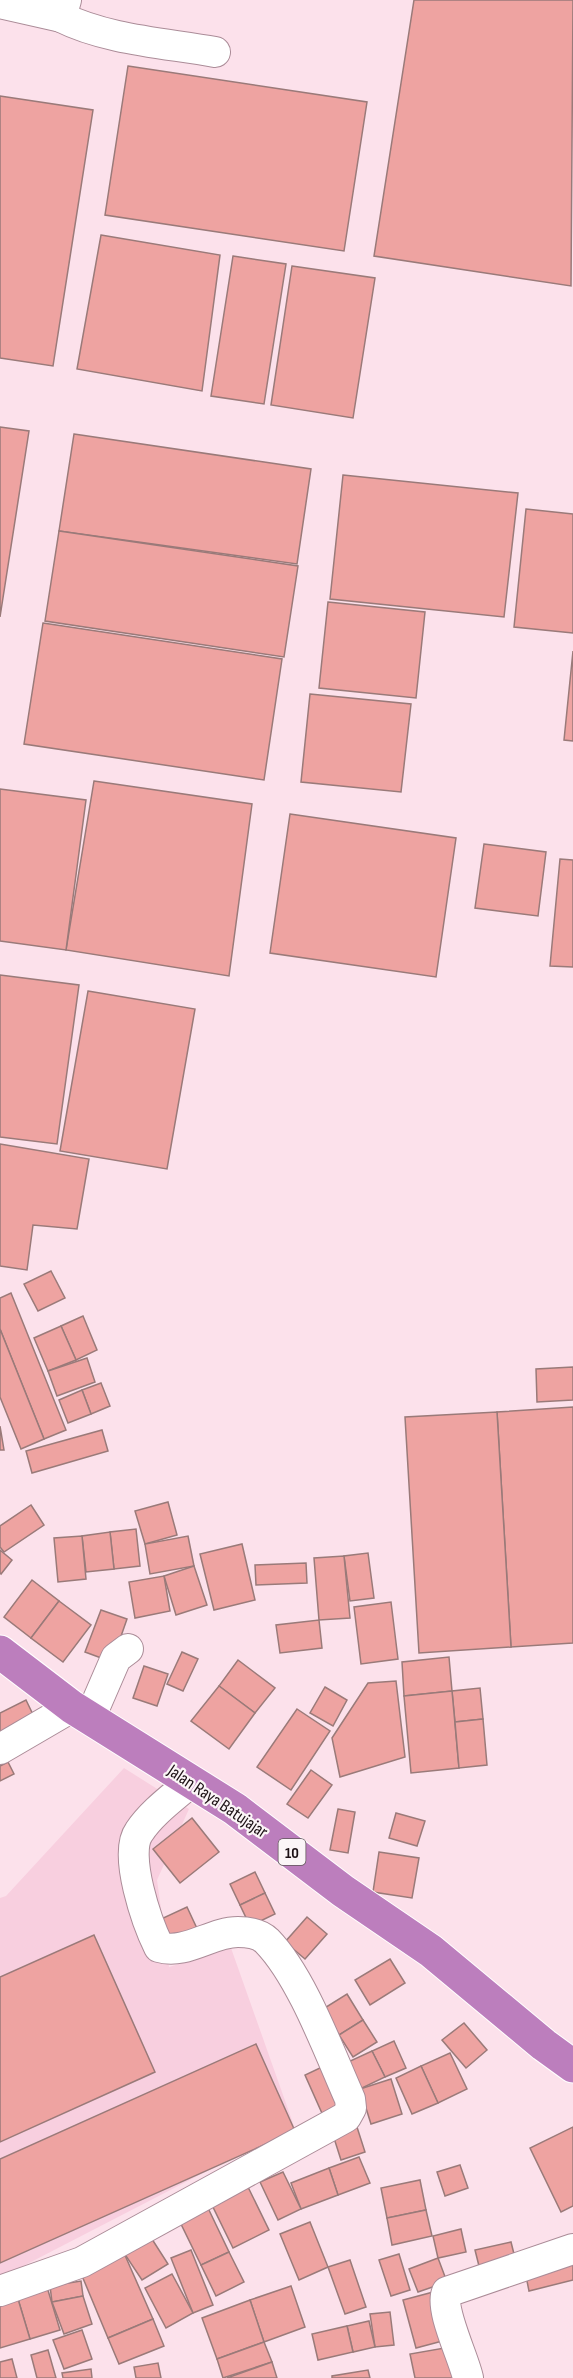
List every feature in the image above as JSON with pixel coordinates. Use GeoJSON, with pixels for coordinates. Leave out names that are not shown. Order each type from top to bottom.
{"type":"FeatureCollection","features":[{"type":"Feature","properties":{"kind":"highway","name":"Jalan Raya Batujajar"},"geometry":{"type":"LineString","coordinates":[[0,1652],[81,1712],[236,1809],[343,1892],[431,1951],[544,2045],[573,2066]]}},
{"type":"Feature","properties":{"kind":"street"},"geometry":{"type":"LineString","coordinates":[[0,3],[63,8],[78,25],[103,32],[215,52]]}},
{"type":"Feature","properties":{"kind":"street"},"geometry":{"type":"LineString","coordinates":[[0,1749],[81,1712],[116,1658],[128,1649]]}},
{"type":"Feature","properties":{"kind":"street"},"geometry":{"type":"LineString","coordinates":[[0,2290],[82,2262],[284,2153],[346,2117],[350,2111],[350,2098],[295,1981],[266,1940],[250,1932],[225,1932],[181,1948],[159,1947],[143,1906],[132,1850],[138,1833],[192,1780]]}},
{"type":"Feature","properties":{"kind":"street"},"geometry":{"type":"LineString","coordinates":[[468,2378],[447,2310],[444,2297],[447,2292],[573,2249]]}},
{"type":"Feature","properties":{"kind":"shaded area"},"geometry":{"type":"Polygon","coordinates":[[[124,1768],[189,1809],[157,1880],[169,1967],[231,1948],[294,2126],[0,2278],[0,1898],[6,1896],[124,1768]]]}},
{"type":"Feature","properties":{"kind":"building"},"geometry":{"type":"Polygon","coordinates":[[[414,0],[573,0],[571,286],[374,256],[414,0]]]}},
{"type":"Feature","properties":{"kind":"building"},"geometry":{"type":"Polygon","coordinates":[[[128,66],[367,102],[344,251],[105,215],[128,66]]]}},
{"type":"Feature","properties":{"kind":"building"},"geometry":{"type":"Polygon","coordinates":[[[0,96],[93,110],[53,366],[0,358],[0,96]]]}},
{"type":"Feature","properties":{"kind":"building"},"geometry":{"type":"Polygon","coordinates":[[[101,235],[220,255],[202,391],[77,369],[101,235]]]}},
{"type":"Feature","properties":{"kind":"building"},"geometry":{"type":"Polygon","coordinates":[[[233,256],[286,264],[264,404],[211,396],[233,256]]]}},
{"type":"Feature","properties":{"kind":"building"},"geometry":{"type":"Polygon","coordinates":[[[292,266],[375,278],[353,418],[271,405],[292,266]]]}},
{"type":"Feature","properties":{"kind":"building"},"geometry":{"type":"Polygon","coordinates":[[[0,427],[29,431],[0,617],[0,427]]]}},
{"type":"Feature","properties":{"kind":"building"},"geometry":{"type":"Polygon","coordinates":[[[74,434],[311,469],[297,564],[59,531],[74,434]]]}},
{"type":"Feature","properties":{"kind":"building"},"geometry":{"type":"Polygon","coordinates":[[[343,475],[518,493],[504,617],[330,599],[343,475]]]}},
{"type":"Feature","properties":{"kind":"building"},"geometry":{"type":"Polygon","coordinates":[[[526,509],[573,514],[573,633],[514,627],[526,509]]]}},
{"type":"Feature","properties":{"kind":"building"},"geometry":{"type":"Polygon","coordinates":[[[59,531],[298,566],[284,657],[45,621],[59,531]]]}},
{"type":"Feature","properties":{"kind":"building"},"geometry":{"type":"Polygon","coordinates":[[[328,602],[425,612],[416,698],[319,688],[328,602]]]}},
{"type":"Feature","properties":{"kind":"building"},"geometry":{"type":"Polygon","coordinates":[[[43,623],[282,659],[264,780],[24,744],[43,623]]]}},
{"type":"Feature","properties":{"kind":"building"},"geometry":{"type":"Polygon","coordinates":[[[573,651],[573,741],[564,740],[573,651]]]}},
{"type":"Feature","properties":{"kind":"building"},"geometry":{"type":"Polygon","coordinates":[[[310,694],[411,704],[401,792],[301,782],[310,694]]]}},
{"type":"Feature","properties":{"kind":"building"},"geometry":{"type":"Polygon","coordinates":[[[94,781],[252,804],[229,976],[66,950],[94,781]]]}},
{"type":"Feature","properties":{"kind":"building"},"geometry":{"type":"Polygon","coordinates":[[[0,789],[86,800],[66,950],[0,941],[0,789]]]}},
{"type":"Feature","properties":{"kind":"building"},"geometry":{"type":"Polygon","coordinates":[[[290,814],[456,838],[436,977],[270,953],[290,814]]]}},
{"type":"Feature","properties":{"kind":"building"},"geometry":{"type":"Polygon","coordinates":[[[484,844],[546,852],[538,916],[475,908],[484,844]]]}},
{"type":"Feature","properties":{"kind":"building"},"geometry":{"type":"Polygon","coordinates":[[[560,859],[573,860],[573,967],[550,966],[560,859]]]}},
{"type":"Feature","properties":{"kind":"building"},"geometry":{"type":"Polygon","coordinates":[[[0,975],[79,985],[57,1144],[0,1137],[0,975]]]}},
{"type":"Feature","properties":{"kind":"building"},"geometry":{"type":"Polygon","coordinates":[[[88,991],[195,1009],[167,1169],[60,1151],[88,991]]]}},
{"type":"Feature","properties":{"kind":"building"},"geometry":{"type":"Polygon","coordinates":[[[0,1144],[89,1159],[77,1229],[33,1225],[27,1270],[0,1266],[0,1144]]]}},
{"type":"Feature","properties":{"kind":"building"},"geometry":{"type":"Polygon","coordinates":[[[51,1271],[65,1298],[38,1311],[24,1284],[51,1271]]]}},
{"type":"Feature","properties":{"kind":"building"},"geometry":{"type":"Polygon","coordinates":[[[11,1293],[66,1430],[44,1439],[0,1329],[0,1298],[11,1293]]]}},
{"type":"Feature","properties":{"kind":"building"},"geometry":{"type":"Polygon","coordinates":[[[83,1316],[97,1350],[76,1360],[61,1326],[83,1316]]]}},
{"type":"Feature","properties":{"kind":"building"},"geometry":{"type":"Polygon","coordinates":[[[61,1326],[76,1360],[48,1371],[34,1338],[61,1326]]]}},
{"type":"Feature","properties":{"kind":"building"},"geometry":{"type":"Polygon","coordinates":[[[0,1329],[44,1439],[21,1449],[0,1397],[0,1329]]]}},
{"type":"Feature","properties":{"kind":"building"},"geometry":{"type":"Polygon","coordinates":[[[87,1358],[95,1382],[57,1396],[48,1371],[87,1358]]]}},
{"type":"Feature","properties":{"kind":"building"},"geometry":{"type":"Polygon","coordinates":[[[573,1367],[573,1400],[537,1402],[536,1369],[573,1367]]]}},
{"type":"Feature","properties":{"kind":"building"},"geometry":{"type":"Polygon","coordinates":[[[101,1383],[110,1406],[91,1414],[82,1390],[101,1383]]]}},
{"type":"Feature","properties":{"kind":"building"},"geometry":{"type":"Polygon","coordinates":[[[82,1390],[91,1414],[68,1423],[59,1400],[82,1390]]]}},
{"type":"Feature","properties":{"kind":"building"},"geometry":{"type":"Polygon","coordinates":[[[573,1407],[573,1643],[511,1647],[497,1412],[573,1407]]]}},
{"type":"Feature","properties":{"kind":"building"},"geometry":{"type":"Polygon","coordinates":[[[497,1412],[511,1647],[419,1653],[405,1417],[497,1412]]]}},
{"type":"Feature","properties":{"kind":"building"},"geometry":{"type":"Polygon","coordinates":[[[0,1426],[4,1450],[0,1450],[0,1426]]]}},
{"type":"Feature","properties":{"kind":"building"},"geometry":{"type":"Polygon","coordinates":[[[102,1430],[108,1451],[32,1473],[26,1451],[102,1430]]]}},
{"type":"Feature","properties":{"kind":"building"},"geometry":{"type":"Polygon","coordinates":[[[168,1502],[177,1535],[145,1544],[135,1511],[168,1502]]]}},
{"type":"Feature","properties":{"kind":"building"},"geometry":{"type":"Polygon","coordinates":[[[31,1505],[44,1525],[4,1552],[0,1547],[0,1526],[31,1505]]]}},
{"type":"Feature","properties":{"kind":"building"},"geometry":{"type":"Polygon","coordinates":[[[136,1529],[140,1566],[114,1569],[110,1532],[136,1529]]]}},
{"type":"Feature","properties":{"kind":"building"},"geometry":{"type":"Polygon","coordinates":[[[110,1532],[114,1569],[86,1572],[82,1536],[110,1532]]]}},
{"type":"Feature","properties":{"kind":"building"},"geometry":{"type":"Polygon","coordinates":[[[82,1536],[86,1579],[58,1582],[54,1538],[82,1536]]]}},
{"type":"Feature","properties":{"kind":"building"},"geometry":{"type":"Polygon","coordinates":[[[188,1536],[194,1566],[150,1574],[145,1544],[188,1536]]]}},
{"type":"Feature","properties":{"kind":"building"},"geometry":{"type":"Polygon","coordinates":[[[242,1544],[255,1600],[214,1610],[200,1554],[242,1544]]]}},
{"type":"Feature","properties":{"kind":"building"},"geometry":{"type":"Polygon","coordinates":[[[0,1550],[12,1560],[1,1574],[0,1573],[0,1550]]]}},
{"type":"Feature","properties":{"kind":"building"},"geometry":{"type":"Polygon","coordinates":[[[368,1553],[374,1598],[350,1601],[344,1556],[368,1553]]]}},
{"type":"Feature","properties":{"kind":"building"},"geometry":{"type":"Polygon","coordinates":[[[344,1556],[350,1618],[319,1620],[314,1558],[344,1556]]]}},
{"type":"Feature","properties":{"kind":"building"},"geometry":{"type":"Polygon","coordinates":[[[306,1563],[307,1583],[256,1585],[255,1565],[306,1563]]]}},
{"type":"Feature","properties":{"kind":"building"},"geometry":{"type":"Polygon","coordinates":[[[194,1566],[207,1605],[176,1615],[164,1576],[194,1566]]]}},
{"type":"Feature","properties":{"kind":"building"},"geometry":{"type":"Polygon","coordinates":[[[164,1576],[170,1611],[135,1618],[129,1582],[164,1576]]]}},
{"type":"Feature","properties":{"kind":"building"},"geometry":{"type":"Polygon","coordinates":[[[32,1580],[59,1601],[31,1638],[4,1617],[32,1580]]]}},
{"type":"Feature","properties":{"kind":"building"},"geometry":{"type":"Polygon","coordinates":[[[59,1601],[91,1625],[63,1662],[31,1638],[59,1601]]]}},
{"type":"Feature","properties":{"kind":"building"},"geometry":{"type":"Polygon","coordinates":[[[391,1602],[398,1659],[361,1664],[354,1607],[391,1602]]]}},
{"type":"Feature","properties":{"kind":"building"},"geometry":{"type":"Polygon","coordinates":[[[101,1610],[127,1619],[112,1662],[85,1652],[101,1610]]]}},
{"type":"Feature","properties":{"kind":"building"},"geometry":{"type":"Polygon","coordinates":[[[319,1620],[322,1648],[280,1653],[276,1625],[319,1620]]]}},
{"type":"Feature","properties":{"kind":"building"},"geometry":{"type":"Polygon","coordinates":[[[182,1652],[198,1659],[183,1691],[167,1684],[182,1652]]]}},
{"type":"Feature","properties":{"kind":"building"},"geometry":{"type":"Polygon","coordinates":[[[449,1657],[452,1691],[404,1696],[402,1662],[449,1657]]]}},
{"type":"Feature","properties":{"kind":"building"},"geometry":{"type":"Polygon","coordinates":[[[238,1660],[275,1688],[255,1713],[219,1686],[238,1660]]]}},
{"type":"Feature","properties":{"kind":"building"},"geometry":{"type":"Polygon","coordinates":[[[144,1666],[168,1674],[157,1706],[133,1698],[144,1666]]]}},
{"type":"Feature","properties":{"kind":"building"},"geometry":{"type":"Polygon","coordinates":[[[396,1681],[405,1757],[340,1777],[332,1738],[368,1683],[396,1681]]]}},
{"type":"Feature","properties":{"kind":"building"},"geometry":{"type":"Polygon","coordinates":[[[219,1686],[255,1713],[229,1749],[191,1721],[219,1686]]]}},
{"type":"Feature","properties":{"kind":"building"},"geometry":{"type":"Polygon","coordinates":[[[325,1687],[347,1700],[333,1726],[310,1713],[325,1687]]]}},
{"type":"Feature","properties":{"kind":"building"},"geometry":{"type":"Polygon","coordinates":[[[480,1688],[483,1719],[455,1722],[452,1691],[480,1688]]]}},
{"type":"Feature","properties":{"kind":"building"},"geometry":{"type":"Polygon","coordinates":[[[452,1691],[459,1768],[411,1773],[404,1696],[452,1691]]]}},
{"type":"Feature","properties":{"kind":"building"},"geometry":{"type":"Polygon","coordinates":[[[26,1700],[38,1725],[0,1744],[0,1713],[26,1700]]]}},
{"type":"Feature","properties":{"kind":"building"},"geometry":{"type":"Polygon","coordinates":[[[297,1709],[330,1731],[291,1790],[257,1767],[297,1709]]]}},
{"type":"Feature","properties":{"kind":"building"},"geometry":{"type":"Polygon","coordinates":[[[483,1719],[487,1765],[459,1768],[455,1722],[483,1719]]]}},
{"type":"Feature","properties":{"kind":"building"},"geometry":{"type":"Polygon","coordinates":[[[8,1762],[14,1774],[0,1781],[0,1766],[8,1762]]]}},
{"type":"Feature","properties":{"kind":"building"},"geometry":{"type":"Polygon","coordinates":[[[311,1770],[332,1785],[308,1818],[287,1804],[311,1770]]]}},
{"type":"Feature","properties":{"kind":"building"},"geometry":{"type":"Polygon","coordinates":[[[338,1809],[355,1812],[348,1853],[330,1850],[338,1809]]]}},
{"type":"Feature","properties":{"kind":"building"},"geometry":{"type":"Polygon","coordinates":[[[396,1813],[425,1821],[417,1846],[389,1838],[396,1813]]]}},
{"type":"Feature","properties":{"kind":"building"},"geometry":{"type":"Polygon","coordinates":[[[192,1818],[219,1852],[180,1883],[153,1849],[192,1818]]]}},
{"type":"Feature","properties":{"kind":"building"},"geometry":{"type":"Polygon","coordinates":[[[379,1852],[419,1858],[412,1898],[373,1892],[379,1852]]]}},
{"type":"Feature","properties":{"kind":"building"},"geometry":{"type":"Polygon","coordinates":[[[255,1872],[265,1893],[240,1905],[230,1884],[255,1872]]]}},
{"type":"Feature","properties":{"kind":"building"},"geometry":{"type":"Polygon","coordinates":[[[265,1893],[275,1914],[250,1926],[240,1905],[265,1893]]]}},
{"type":"Feature","properties":{"kind":"building"},"geometry":{"type":"Polygon","coordinates":[[[187,1907],[200,1935],[174,1947],[161,1919],[187,1907]]]}},
{"type":"Feature","properties":{"kind":"building"},"geometry":{"type":"Polygon","coordinates":[[[307,1917],[327,1934],[305,1959],[285,1942],[307,1917]]]}},
{"type":"Feature","properties":{"kind":"building"},"geometry":{"type":"Polygon","coordinates":[[[94,1935],[155,2072],[0,2142],[0,1977],[94,1935]]]}},
{"type":"Feature","properties":{"kind":"building"},"geometry":{"type":"Polygon","coordinates":[[[390,1959],[405,1983],[370,2005],[355,1980],[390,1959]]]}},
{"type":"Feature","properties":{"kind":"building"},"geometry":{"type":"Polygon","coordinates":[[[347,1994],[363,2020],[339,2035],[323,2009],[347,1994]]]}},
{"type":"Feature","properties":{"kind":"building"},"geometry":{"type":"Polygon","coordinates":[[[363,2020],[377,2042],[353,2057],[339,2035],[363,2020]]]}},
{"type":"Feature","properties":{"kind":"building"},"geometry":{"type":"Polygon","coordinates":[[[464,2023],[487,2050],[466,2068],[442,2040],[464,2023]]]}},
{"type":"Feature","properties":{"kind":"building"},"geometry":{"type":"Polygon","coordinates":[[[394,2041],[406,2068],[385,2077],[372,2051],[394,2041]]]}},
{"type":"Feature","properties":{"kind":"building"},"geometry":{"type":"Polygon","coordinates":[[[256,2044],[295,2131],[0,2263],[0,2159],[256,2044]]]}},
{"type":"Feature","properties":{"kind":"building"},"geometry":{"type":"Polygon","coordinates":[[[372,2051],[385,2077],[360,2089],[348,2062],[372,2051]]]}},
{"type":"Feature","properties":{"kind":"building"},"geometry":{"type":"Polygon","coordinates":[[[450,2053],[467,2089],[438,2103],[421,2066],[450,2053]]]}},
{"type":"Feature","properties":{"kind":"building"},"geometry":{"type":"Polygon","coordinates":[[[421,2066],[438,2103],[412,2114],[396,2078],[421,2066]]]}},
{"type":"Feature","properties":{"kind":"building"},"geometry":{"type":"Polygon","coordinates":[[[322,2067],[342,2112],[325,2120],[305,2075],[322,2067]]]}},
{"type":"Feature","properties":{"kind":"building"},"geometry":{"type":"Polygon","coordinates":[[[391,2079],[402,2114],[371,2124],[360,2089],[391,2079]]]}},
{"type":"Feature","properties":{"kind":"building"},"geometry":{"type":"Polygon","coordinates":[[[356,2124],[365,2152],[341,2160],[333,2135],[356,2124]]]}},
{"type":"Feature","properties":{"kind":"building"},"geometry":{"type":"Polygon","coordinates":[[[573,2127],[573,2206],[561,2212],[530,2148],[573,2127]]]}},
{"type":"Feature","properties":{"kind":"building"},"geometry":{"type":"Polygon","coordinates":[[[359,2157],[370,2183],[338,2195],[329,2168],[359,2157]]]}},
{"type":"Feature","properties":{"kind":"building"},"geometry":{"type":"Polygon","coordinates":[[[460,2165],[468,2188],[445,2196],[437,2172],[460,2165]]]}},
{"type":"Feature","properties":{"kind":"building"},"geometry":{"type":"Polygon","coordinates":[[[329,2168],[338,2195],[301,2209],[291,2183],[329,2168]]]}},
{"type":"Feature","properties":{"kind":"building"},"geometry":{"type":"Polygon","coordinates":[[[283,2172],[301,2209],[278,2220],[260,2182],[283,2172]]]}},
{"type":"Feature","properties":{"kind":"building"},"geometry":{"type":"Polygon","coordinates":[[[420,2180],[426,2210],[387,2218],[381,2188],[420,2180]]]}},
{"type":"Feature","properties":{"kind":"building"},"geometry":{"type":"Polygon","coordinates":[[[247,2185],[269,2230],[233,2248],[211,2203],[247,2185]]]}},
{"type":"Feature","properties":{"kind":"building"},"geometry":{"type":"Polygon","coordinates":[[[208,2208],[229,2252],[201,2265],[180,2222],[208,2208]]]}},
{"type":"Feature","properties":{"kind":"building"},"geometry":{"type":"Polygon","coordinates":[[[426,2210],[432,2236],[392,2245],[387,2218],[426,2210]]]}},
{"type":"Feature","properties":{"kind":"building"},"geometry":{"type":"Polygon","coordinates":[[[310,2222],[328,2267],[299,2280],[280,2234],[310,2222]]]}},
{"type":"Feature","properties":{"kind":"building"},"geometry":{"type":"Polygon","coordinates":[[[461,2229],[466,2252],[438,2258],[433,2236],[461,2229]]]}},
{"type":"Feature","properties":{"kind":"building"},"geometry":{"type":"Polygon","coordinates":[[[150,2236],[168,2264],[142,2280],[124,2253],[150,2236]]]}},
{"type":"Feature","properties":{"kind":"building"},"geometry":{"type":"Polygon","coordinates":[[[511,2242],[517,2266],[481,2274],[475,2250],[511,2242]]]}},
{"type":"Feature","properties":{"kind":"building"},"geometry":{"type":"Polygon","coordinates":[[[191,2250],[213,2305],[193,2313],[171,2258],[191,2250]]]}},
{"type":"Feature","properties":{"kind":"building"},"geometry":{"type":"Polygon","coordinates":[[[229,2252],[244,2282],[216,2296],[201,2265],[229,2252]]]}},
{"type":"Feature","properties":{"kind":"building"},"geometry":{"type":"Polygon","coordinates":[[[124,2253],[153,2319],[108,2338],[80,2271],[124,2253]]]}},
{"type":"Feature","properties":{"kind":"building"},"geometry":{"type":"Polygon","coordinates":[[[399,2254],[410,2290],[391,2296],[379,2260],[399,2254]]]}},
{"type":"Feature","properties":{"kind":"building"},"geometry":{"type":"Polygon","coordinates":[[[438,2258],[447,2282],[418,2292],[409,2269],[438,2258]]]}},
{"type":"Feature","properties":{"kind":"building"},"geometry":{"type":"Polygon","coordinates":[[[350,2260],[366,2307],[345,2314],[328,2267],[350,2260]]]}},
{"type":"Feature","properties":{"kind":"building"},"geometry":{"type":"Polygon","coordinates":[[[573,2260],[573,2280],[529,2291],[525,2271],[573,2260]]]}},
{"type":"Feature","properties":{"kind":"building"},"geometry":{"type":"Polygon","coordinates":[[[172,2274],[193,2313],[166,2328],[145,2288],[172,2274]]]}},
{"type":"Feature","properties":{"kind":"building"},"geometry":{"type":"Polygon","coordinates":[[[81,2281],[83,2296],[52,2302],[50,2286],[81,2281]]]}},
{"type":"Feature","properties":{"kind":"building"},"geometry":{"type":"Polygon","coordinates":[[[291,2286],[305,2327],[264,2342],[250,2300],[291,2286]]]}},
{"type":"Feature","properties":{"kind":"building"},"geometry":{"type":"Polygon","coordinates":[[[47,2287],[60,2330],[30,2339],[18,2299],[47,2287]]]}},
{"type":"Feature","properties":{"kind":"building"},"geometry":{"type":"Polygon","coordinates":[[[437,2291],[450,2339],[416,2348],[403,2300],[437,2291]]]}},
{"type":"Feature","properties":{"kind":"building"},"geometry":{"type":"Polygon","coordinates":[[[83,2296],[92,2324],[64,2334],[52,2302],[83,2296]]]}},
{"type":"Feature","properties":{"kind":"building"},"geometry":{"type":"Polygon","coordinates":[[[18,2299],[30,2339],[0,2348],[0,2306],[18,2299]]]}},
{"type":"Feature","properties":{"kind":"building"},"geometry":{"type":"Polygon","coordinates":[[[250,2300],[264,2342],[217,2359],[202,2318],[250,2300]]]}},
{"type":"Feature","properties":{"kind":"building"},"geometry":{"type":"Polygon","coordinates":[[[390,2312],[394,2345],[375,2347],[370,2314],[390,2312]]]}},
{"type":"Feature","properties":{"kind":"building"},"geometry":{"type":"Polygon","coordinates":[[[153,2319],[164,2346],[119,2364],[108,2338],[153,2319]]]}},
{"type":"Feature","properties":{"kind":"building"},"geometry":{"type":"Polygon","coordinates":[[[369,2321],[375,2347],[353,2352],[347,2326],[369,2321]]]}},
{"type":"Feature","properties":{"kind":"building"},"geometry":{"type":"Polygon","coordinates":[[[347,2326],[353,2352],[318,2360],[312,2334],[347,2326]]]}},
{"type":"Feature","properties":{"kind":"building"},"geometry":{"type":"Polygon","coordinates":[[[82,2330],[92,2359],[64,2369],[53,2340],[82,2330]]]}},
{"type":"Feature","properties":{"kind":"building"},"geometry":{"type":"Polygon","coordinates":[[[264,2342],[272,2362],[223,2378],[217,2359],[264,2342]]]}},
{"type":"Feature","properties":{"kind":"building"},"geometry":{"type":"Polygon","coordinates":[[[450,2347],[456,2378],[415,2378],[410,2354],[450,2347]]]}},
{"type":"Feature","properties":{"kind":"building"},"geometry":{"type":"Polygon","coordinates":[[[48,2350],[56,2378],[37,2378],[31,2355],[48,2350]]]}},
{"type":"Feature","properties":{"kind":"building"},"geometry":{"type":"Polygon","coordinates":[[[12,2359],[17,2378],[0,2378],[0,2362],[12,2359]]]}},
{"type":"Feature","properties":{"kind":"building"},"geometry":{"type":"Polygon","coordinates":[[[272,2362],[277,2378],[227,2378],[272,2362]]]}},
{"type":"Feature","properties":{"kind":"building"},"geometry":{"type":"Polygon","coordinates":[[[158,2363],[161,2378],[136,2378],[134,2367],[158,2363]]]}},
{"type":"Feature","properties":{"kind":"building"},"geometry":{"type":"Polygon","coordinates":[[[91,2369],[92,2378],[63,2378],[62,2373],[91,2369]]]}},
{"type":"Feature","properties":{"kind":"building"},"geometry":{"type":"Polygon","coordinates":[[[368,2370],[370,2378],[332,2378],[332,2376],[368,2370]]]}}]}
